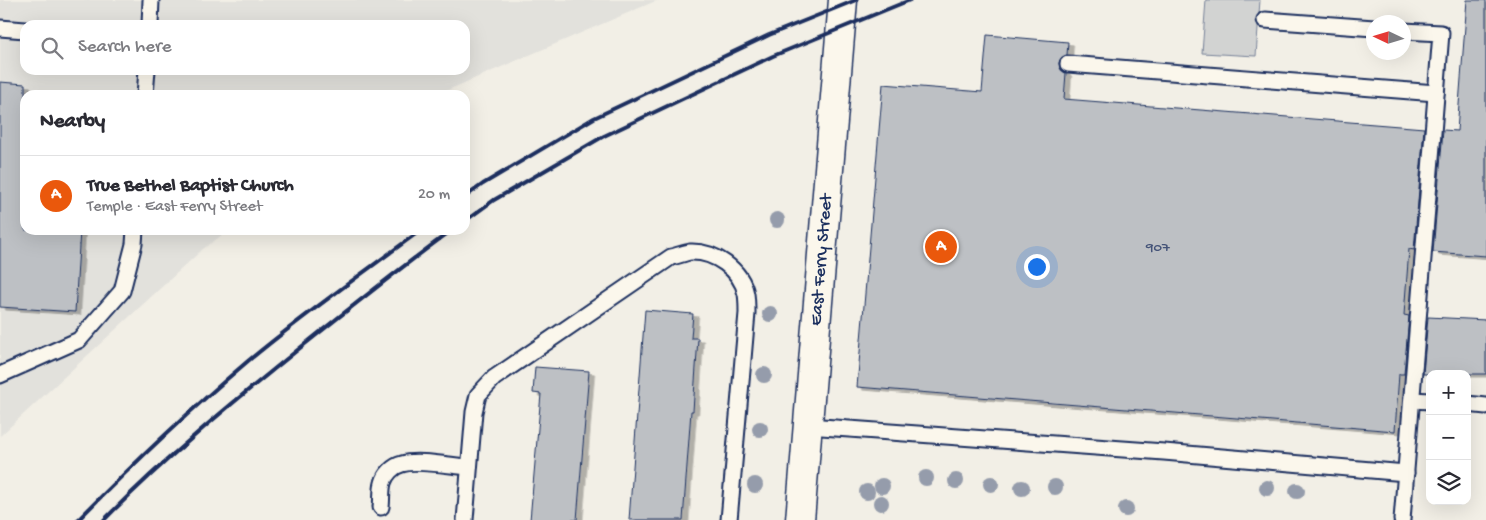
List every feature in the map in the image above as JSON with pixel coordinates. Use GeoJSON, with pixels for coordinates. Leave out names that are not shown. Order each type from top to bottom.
{"type":"FeatureCollection","features":[{"type":"Feature","properties":{"kind":"street","name":"East Ferry Street"},"geometry":{"type":"LineString","coordinates":[[800,520],[842,0]]}},
{"type":"Feature","properties":{"kind":"lane"},"geometry":{"type":"LineString","coordinates":[[150,20],[152,0]]}},
{"type":"Feature","properties":{"kind":"lane"},"geometry":{"type":"LineString","coordinates":[[1265,20],[1366,27]]}},
{"type":"Feature","properties":{"kind":"lane"},"geometry":{"type":"LineString","coordinates":[[0,28],[20,30]]}},
{"type":"Feature","properties":{"kind":"lane"},"geometry":{"type":"LineString","coordinates":[[1402,520],[1440,33],[1411,31]]}},
{"type":"Feature","properties":{"kind":"lane"},"geometry":{"type":"LineString","coordinates":[[1068,64],[1436,93]]}},
{"type":"Feature","properties":{"kind":"lane"},"geometry":{"type":"LineString","coordinates":[[145,90],[147,75]]}},
{"type":"Feature","properties":{"kind":"lane"},"geometry":{"type":"LineString","coordinates":[[0,375],[78,340],[122,291],[135,235]]}},
{"type":"Feature","properties":{"kind":"lane"},"geometry":{"type":"LineString","coordinates":[[464,520],[474,412],[478,395],[494,378],[671,257],[690,252],[709,254],[726,264],[738,276],[746,292],[747,313],[729,520]]}},
{"type":"Feature","properties":{"kind":"lane"},"geometry":{"type":"LineString","coordinates":[[1412,400],[1426,402]]}},
{"type":"Feature","properties":{"kind":"lane"},"geometry":{"type":"LineString","coordinates":[[1471,404],[1486,406]]}},
{"type":"Feature","properties":{"kind":"lane"},"geometry":{"type":"LineString","coordinates":[[808,426],[1164,452],[1406,473]]}},
{"type":"Feature","properties":{"kind":"lane"},"geometry":{"type":"LineString","coordinates":[[381,507],[383,484],[386,476],[393,468],[401,464],[410,462],[469,467]]}},
{"type":"Feature","properties":{"kind":"shaded area"},"geometry":{"type":"Polygon","coordinates":[[[0,0],[658,0],[448,90],[20,90],[20,235],[222,235],[203,249],[0,436],[0,0]]]}},
{"type":"Feature","properties":{"kind":"shaded area"},"geometry":{"type":"Polygon","coordinates":[[[1206,0],[1260,0],[1256,56],[1202,53],[1206,0]]]}},
{"type":"Feature","properties":{"kind":"building"},"geometry":{"type":"Polygon","coordinates":[[[1467,0],[1486,0],[1486,256],[1433,252],[1443,130],[1457,131],[1467,0]]]}},
{"type":"Feature","properties":{"kind":"building"},"geometry":{"type":"Polygon","coordinates":[[[987,35],[1068,42],[1067,55],[1061,58],[1059,63],[1060,68],[1066,73],[1064,99],[1424,128],[1414,250],[1409,249],[1404,315],[1409,316],[1404,374],[1399,374],[1395,431],[857,387],[883,84],[982,92],[987,35]]]}},
{"type":"Feature","properties":{"kind":"building"},"geometry":{"type":"Polygon","coordinates":[[[0,82],[25,84],[25,90],[20,90],[20,235],[80,235],[75,312],[0,307],[0,82]]]}},
{"type":"Feature","properties":{"kind":"building"},"geometry":{"type":"Polygon","coordinates":[[[645,310],[693,314],[691,338],[698,338],[683,520],[629,520],[645,310]]]}},
{"type":"Feature","properties":{"kind":"building"},"geometry":{"type":"Polygon","coordinates":[[[1428,317],[1486,320],[1486,374],[1471,374],[1471,370],[1426,370],[1426,374],[1423,374],[1428,317]]]}},
{"type":"Feature","properties":{"kind":"building"},"geometry":{"type":"Polygon","coordinates":[[[535,367],[589,371],[577,520],[530,520],[541,394],[533,393],[535,367]]]}},
{"type":"Feature","properties":{"kind":"railway"},"geometry":{"type":"LineString","coordinates":[[470,193],[594,118],[769,35],[856,0]]}},
{"type":"Feature","properties":{"kind":"railway"},"geometry":{"type":"LineString","coordinates":[[470,217],[494,200],[604,136],[773,56],[910,0]]}},
{"type":"Feature","properties":{"kind":"railway"},"geometry":{"type":"LineString","coordinates":[[78,520],[161,439],[248,361],[414,235]]}},
{"type":"Feature","properties":{"kind":"railway"},"geometry":{"type":"LineString","coordinates":[[104,520],[224,410],[356,303],[445,235]]}},
{"type":"Feature","properties":{"kind":"place","name":"True Bethel Baptist Church"},"geometry":{"type":"Point","coordinates":[941,247]}}]}
